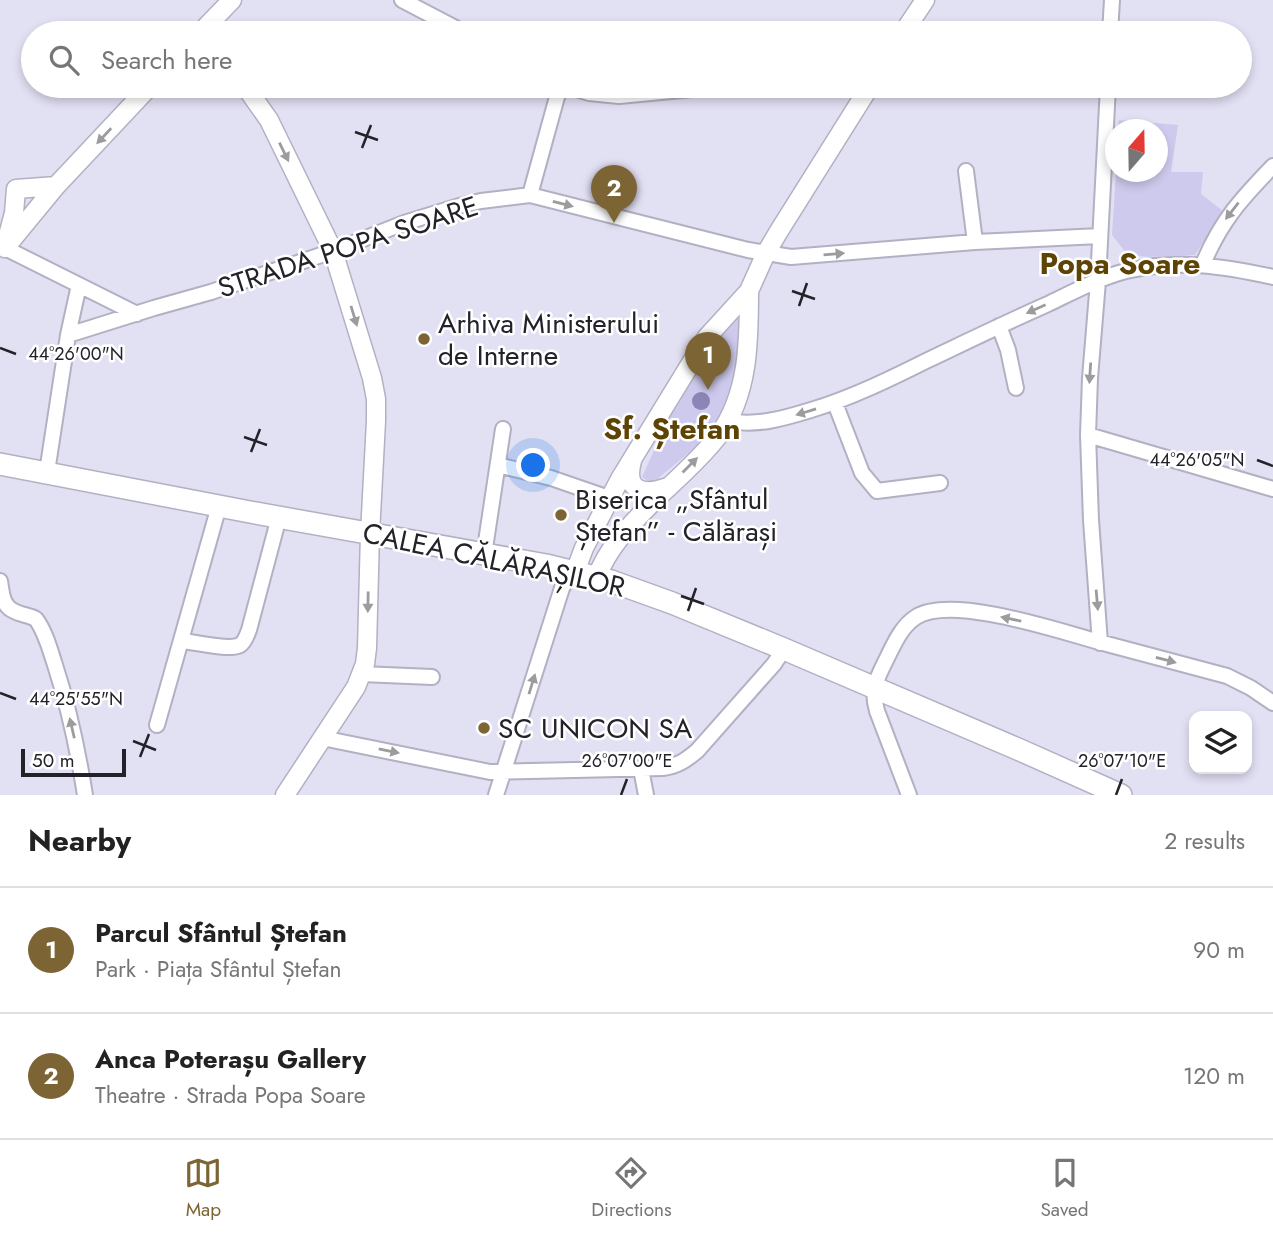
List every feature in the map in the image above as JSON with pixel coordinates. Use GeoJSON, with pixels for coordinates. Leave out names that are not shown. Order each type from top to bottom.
{"type":"FeatureCollection","features":[{"type":"Feature","properties":{"kind":"main road","name":"CALEA CĂLĂRAȘILOR"},"geometry":{"type":"LineString","coordinates":[[0,464],[597,577],[672,603],[784,649],[1121,795]]}},
{"type":"Feature","properties":{"kind":"street"},"geometry":{"type":"LineString","coordinates":[[212,21],[232,0]]}},
{"type":"Feature","properties":{"kind":"street"},"geometry":{"type":"LineString","coordinates":[[402,0],[442,21]]}},
{"type":"Feature","properties":{"kind":"street"},"geometry":{"type":"LineString","coordinates":[[912,21],[925,0]]}},
{"type":"Feature","properties":{"kind":"street"},"geometry":{"type":"LineString","coordinates":[[1111,21],[1112,0]]}},
{"type":"Feature","properties":{"kind":"street"},"geometry":{"type":"LineString","coordinates":[[2,253],[56,186],[139,98]]}},
{"type":"Feature","properties":{"kind":"street"},"geometry":{"type":"LineString","coordinates":[[253,98],[269,120],[333,251],[366,356],[376,399],[367,648],[362,674],[285,795]]}},
{"type":"Feature","properties":{"kind":"street"},"geometry":{"type":"LineString","coordinates":[[530,195],[557,98]]}},
{"type":"Feature","properties":{"kind":"street"},"geometry":{"type":"LineString","coordinates":[[496,795],[562,588],[575,572],[609,498],[707,337],[749,291],[785,220],[862,98]]}},
{"type":"Feature","properties":{"kind":"street"},"geometry":{"type":"LineString","coordinates":[[1100,643],[1088,435],[1107,98]]}},
{"type":"Feature","properties":{"kind":"street"},"geometry":{"type":"LineString","coordinates":[[1203,264],[1231,212],[1273,166]]}},
{"type":"Feature","properties":{"kind":"street"},"geometry":{"type":"LineString","coordinates":[[966,171],[975,242]]}},
{"type":"Feature","properties":{"kind":"street"},"geometry":{"type":"LineString","coordinates":[[2,253],[14,213],[16,189],[56,186]]}},
{"type":"Feature","properties":{"kind":"street","name":"STRADA POPA SOARE"},"geometry":{"type":"LineString","coordinates":[[68,335],[211,292],[459,206],[530,195],[781,256],[801,257],[975,242],[1100,236]]}},
{"type":"Feature","properties":{"kind":"street"},"geometry":{"type":"LineString","coordinates":[[2,253],[79,285],[137,314]]}},
{"type":"Feature","properties":{"kind":"street"},"geometry":{"type":"LineString","coordinates":[[728,421],[753,424],[766,422],[835,403],[999,326],[1125,271],[1145,267],[1203,264],[1273,278]]}},
{"type":"Feature","properties":{"kind":"street"},"geometry":{"type":"LineString","coordinates":[[47,472],[68,335],[79,285]]}},
{"type":"Feature","properties":{"kind":"street"},"geometry":{"type":"LineString","coordinates":[[597,577],[610,550],[644,511],[710,445],[728,421],[743,378],[749,337],[749,291]]}},
{"type":"Feature","properties":{"kind":"street"},"geometry":{"type":"LineString","coordinates":[[715,327],[735,323],[746,330],[749,337]]}},
{"type":"Feature","properties":{"kind":"street"},"geometry":{"type":"LineString","coordinates":[[999,326],[1008,350],[1016,388]]}},
{"type":"Feature","properties":{"kind":"street"},"geometry":{"type":"LineString","coordinates":[[835,403],[862,473],[877,491],[940,484]]}},
{"type":"Feature","properties":{"kind":"street"},"geometry":{"type":"LineString","coordinates":[[484,555],[503,429]]}},
{"type":"Feature","properties":{"kind":"street"},"geometry":{"type":"LineString","coordinates":[[1088,435],[1273,489]]}},
{"type":"Feature","properties":{"kind":"street"},"geometry":{"type":"LineString","coordinates":[[633,458],[629,472],[637,489],[648,493],[668,487]]}},
{"type":"Feature","properties":{"kind":"street"},"geometry":{"type":"LineString","coordinates":[[498,465],[551,478],[609,498]]}},
{"type":"Feature","properties":{"kind":"street"},"geometry":{"type":"LineString","coordinates":[[158,726],[219,506]]}},
{"type":"Feature","properties":{"kind":"street"},"geometry":{"type":"LineString","coordinates":[[183,641],[229,647],[244,642],[279,517]]}},
{"type":"Feature","properties":{"kind":"street"},"geometry":{"type":"LineString","coordinates":[[0,580],[7,607],[36,620],[47,640],[64,693],[85,795]]}},
{"type":"Feature","properties":{"kind":"street"},"geometry":{"type":"LineString","coordinates":[[909,795],[877,711],[873,688],[905,626],[917,616],[934,611],[971,612],[1016,620],[1227,677],[1251,688],[1273,703]]}},
{"type":"Feature","properties":{"kind":"street"},"geometry":{"type":"LineString","coordinates":[[322,737],[490,772],[676,766],[698,751],[784,649]]}},
{"type":"Feature","properties":{"kind":"street"},"geometry":{"type":"LineString","coordinates":[[362,674],[432,677]]}},
{"type":"Feature","properties":{"kind":"street"},"geometry":{"type":"LineString","coordinates":[[641,768],[646,795]]}},
{"type":"Feature","properties":{"kind":"shaded area"},"geometry":{"type":"Polygon","coordinates":[[[1168,124],[1178,125],[1171,172],[1203,172],[1201,194],[1223,211],[1195,255],[1147,257],[1127,254],[1112,235],[1115,182],[1168,182],[1168,124]]]}},
{"type":"Feature","properties":{"kind":"shaded area"},"geometry":{"type":"Polygon","coordinates":[[[740,315],[733,377],[724,407],[708,433],[696,446],[652,484],[642,477],[669,417],[719,337],[740,315]]]}},
{"type":"Feature","properties":{"kind":"shaded area"},"geometry":{"type":"Polygon","coordinates":[[[701,392],[707,395],[710,401],[707,407],[701,410],[695,407],[692,401],[695,395],[701,392]]]}},
{"type":"Feature","properties":{"kind":"place","name":"Anca Poterașu Gallery"},"geometry":{"type":"Point","coordinates":[614,223]}},
{"type":"Feature","properties":{"kind":"place","name":"Arhiva Ministerului de Interne"},"geometry":{"type":"Point","coordinates":[424,339]}},
{"type":"Feature","properties":{"kind":"place","name":"Parcul Sfântul Ștefan"},"geometry":{"type":"Point","coordinates":[708,390]}},
{"type":"Feature","properties":{"kind":"place","name":"Biserica „Sfântul Ștefan” - Călărași"},"geometry":{"type":"Point","coordinates":[561,515]}},
{"type":"Feature","properties":{"kind":"place","name":"SC UNICON SA"},"geometry":{"type":"Point","coordinates":[484,728]}},
{"type":"Feature","properties":{"kind":"district","name":"Popa Soare"},"geometry":{"type":"Point","coordinates":[1120,263]}},
{"type":"Feature","properties":{"kind":"district","name":"Sf. Ștefan"},"geometry":{"type":"Point","coordinates":[672,428]}}]}
